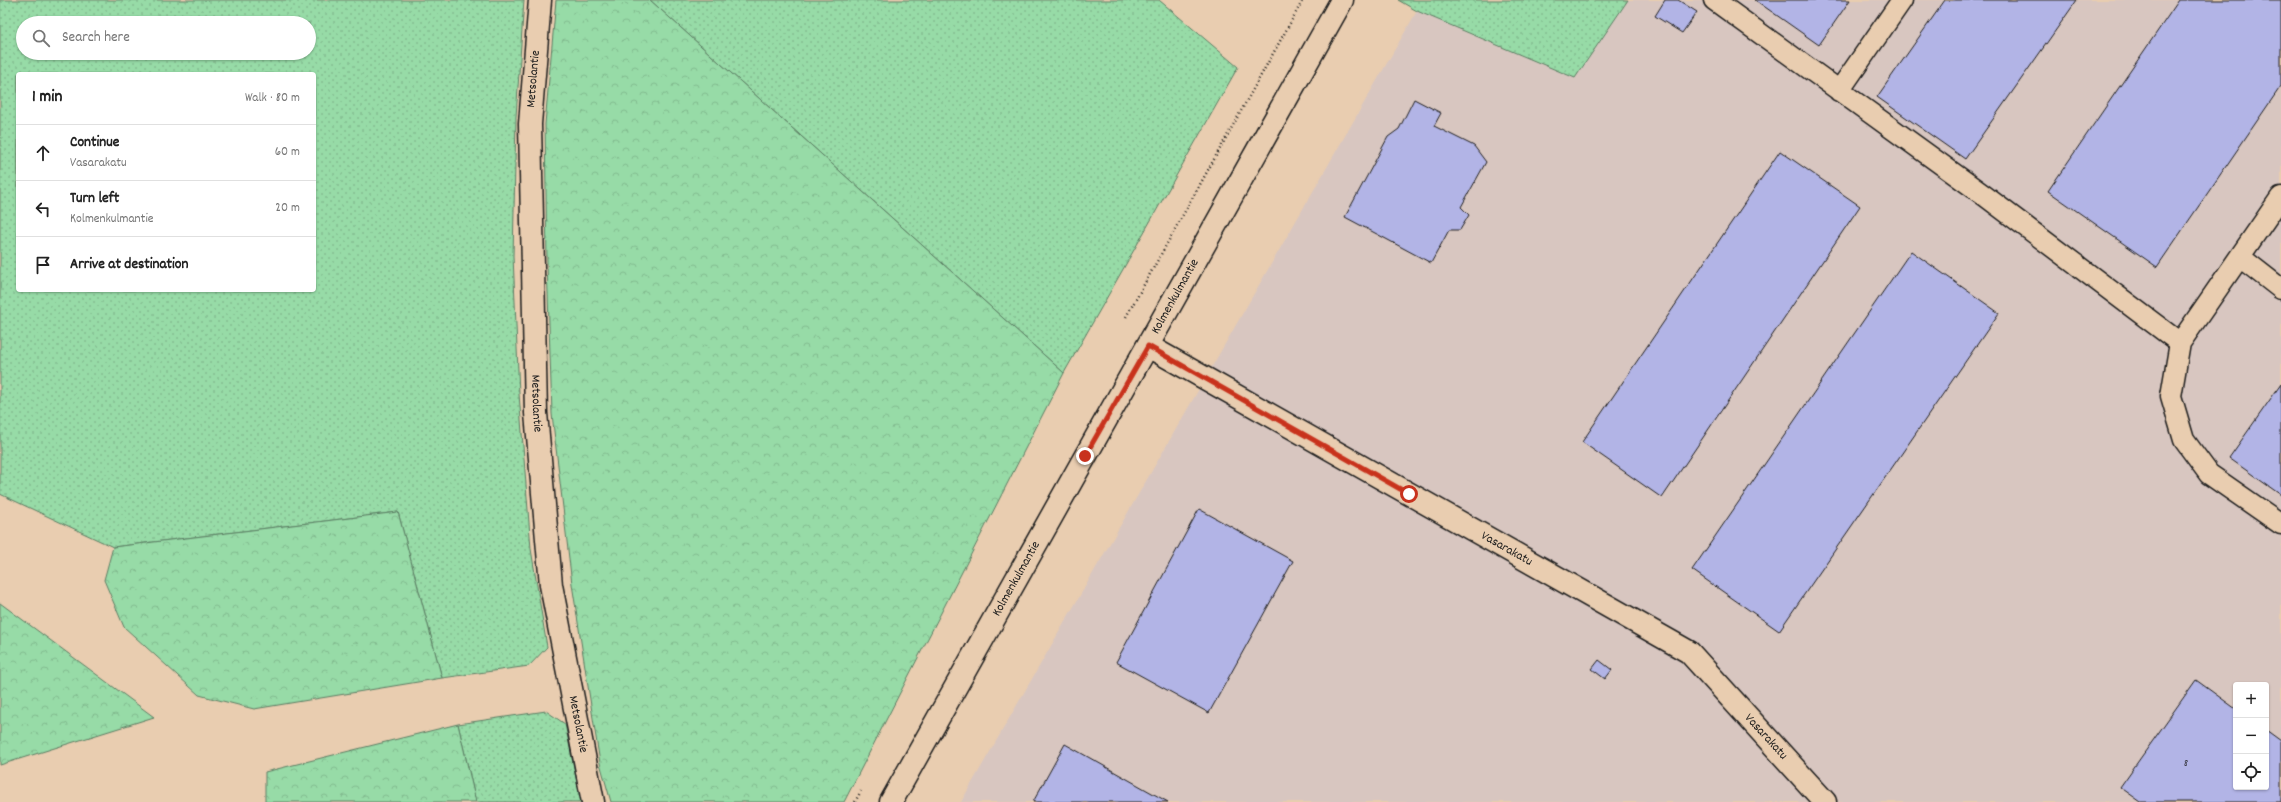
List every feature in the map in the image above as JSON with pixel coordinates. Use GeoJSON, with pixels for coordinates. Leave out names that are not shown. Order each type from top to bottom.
{"type":"FeatureCollection","features":[{"type":"Feature","properties":{"kind":"street","name":"Metsolantie"},"geometry":{"type":"LineString","coordinates":[[540,0],[530,124],[536,413],[551,585],[593,802]]}},
{"type":"Feature","properties":{"kind":"street","name":"Kolmenkulmantie"},"geometry":{"type":"LineString","coordinates":[[891,802],[1342,0]]}},
{"type":"Feature","properties":{"kind":"street","name":"Vasarakatu"},"geometry":{"type":"LineString","coordinates":[[1148,346],[1689,652],[1825,802]]}},
{"type":"Feature","properties":{"kind":"lane"},"geometry":{"type":"LineString","coordinates":[[1714,0],[1985,196],[2180,343]]}},
{"type":"Feature","properties":{"kind":"lane"},"geometry":{"type":"LineString","coordinates":[[1839,91],[1902,0]]}},
{"type":"Feature","properties":{"kind":"lane"},"geometry":{"type":"LineString","coordinates":[[2281,197],[2180,343],[2171,396],[2184,440],[2209,474],[2281,524]]}},
{"type":"Feature","properties":{"kind":"lane"},"geometry":{"type":"LineString","coordinates":[[2240,257],[2281,289]]}},
{"type":"Feature","properties":{"kind":"shaded area"},"geometry":{"type":"Polygon","coordinates":[[[1628,0],[2281,0],[2281,802],[961,802],[1417,11],[1575,78],[1628,0]]]}},
{"type":"Feature","properties":{"kind":"green space"},"geometry":{"type":"Polygon","coordinates":[[[0,0],[524,0],[516,117],[513,256],[519,394],[531,549],[547,647],[529,666],[442,678],[398,512],[113,547],[0,494],[0,0]]]}},
{"type":"Feature","properties":{"kind":"green space"},"geometry":{"type":"Polygon","coordinates":[[[556,0],[650,0],[1064,373],[844,802],[611,802],[600,763],[572,584],[552,414],[547,264],[545,124],[556,0]]]}},
{"type":"Feature","properties":{"kind":"green space"},"geometry":{"type":"Polygon","coordinates":[[[650,0],[1159,0],[1238,67],[1064,373],[650,0]]]}},
{"type":"Feature","properties":{"kind":"green space"},"geometry":{"type":"Polygon","coordinates":[[[1398,0],[1628,0],[1575,78],[1417,11],[1398,0]]]}},
{"type":"Feature","properties":{"kind":"green space"},"geometry":{"type":"Polygon","coordinates":[[[398,512],[442,678],[254,709],[199,695],[124,627],[104,580],[113,547],[398,512]]]}},
{"type":"Feature","properties":{"kind":"green space"},"geometry":{"type":"Polygon","coordinates":[[[0,603],[154,717],[0,765],[0,603]]]}},
{"type":"Feature","properties":{"kind":"green space"},"geometry":{"type":"Polygon","coordinates":[[[546,711],[565,724],[581,802],[476,802],[458,724],[546,711]]]}},
{"type":"Feature","properties":{"kind":"green space"},"geometry":{"type":"Polygon","coordinates":[[[458,724],[476,802],[265,802],[265,772],[458,724]]]}},
{"type":"Feature","properties":{"kind":"building"},"geometry":{"type":"Polygon","coordinates":[[[1665,0],[1678,0],[1697,12],[1682,33],[1655,16],[1665,0]]]}},
{"type":"Feature","properties":{"kind":"building"},"geometry":{"type":"Polygon","coordinates":[[[1755,0],[1850,0],[1819,45],[1755,0]]]}},
{"type":"Feature","properties":{"kind":"building"},"geometry":{"type":"Polygon","coordinates":[[[1945,0],[2077,0],[1965,159],[1877,97],[1945,0]]]}},
{"type":"Feature","properties":{"kind":"building"},"geometry":{"type":"Polygon","coordinates":[[[2179,0],[2281,0],[2281,86],[2157,267],[2048,191],[2179,0]]]}},
{"type":"Feature","properties":{"kind":"building"},"geometry":{"type":"Polygon","coordinates":[[[1414,99],[1441,113],[1434,126],[1474,146],[1486,162],[1461,207],[1469,215],[1460,230],[1449,230],[1431,263],[1345,217],[1388,137],[1399,129],[1414,99]]]}},
{"type":"Feature","properties":{"kind":"building"},"geometry":{"type":"Polygon","coordinates":[[[1780,151],[1860,206],[1662,498],[1582,442],[1780,151]]]}},
{"type":"Feature","properties":{"kind":"building"},"geometry":{"type":"Polygon","coordinates":[[[1911,251],[1999,313],[1779,631],[1692,570],[1911,251]]]}},
{"type":"Feature","properties":{"kind":"building"},"geometry":{"type":"Polygon","coordinates":[[[2281,384],[2281,495],[2229,458],[2281,384]]]}},
{"type":"Feature","properties":{"kind":"building"},"geometry":{"type":"Polygon","coordinates":[[[1199,509],[1293,561],[1209,713],[1116,662],[1199,509]]]}},
{"type":"Feature","properties":{"kind":"building"},"geometry":{"type":"Polygon","coordinates":[[[1599,660],[1612,670],[1605,679],[1592,669],[1599,660]]]}},
{"type":"Feature","properties":{"kind":"building"},"geometry":{"type":"Polygon","coordinates":[[[2196,680],[2233,707],[2233,790],[2269,790],[2269,732],[2281,741],[2281,802],[2141,802],[2120,787],[2196,680]]]}},
{"type":"Feature","properties":{"kind":"building"},"geometry":{"type":"Polygon","coordinates":[[[1065,744],[1168,802],[1033,802],[1065,744]]]}},
{"type":"Feature","properties":{"kind":"route"},"geometry":{"type":"LineString","coordinates":[[1085,456],[1148,346],[1409,494]]}}]}
